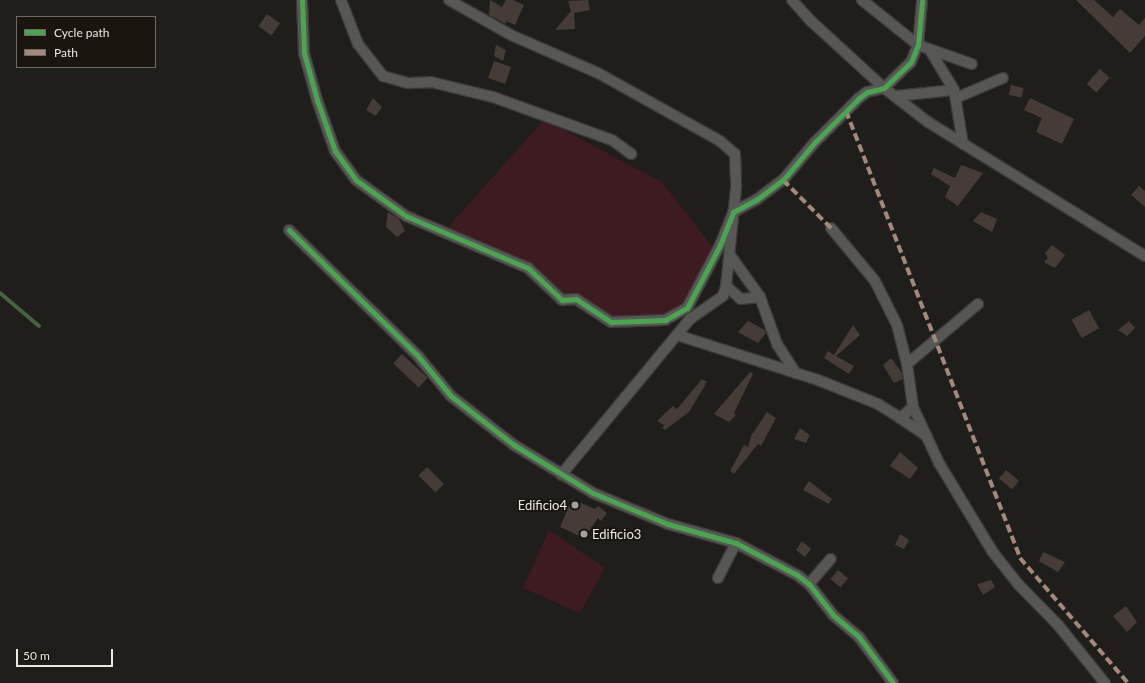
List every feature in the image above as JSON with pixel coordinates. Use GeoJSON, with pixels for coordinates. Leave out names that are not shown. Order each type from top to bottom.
{"type":"FeatureCollection","features":[{"type":"Feature","properties":{"kind":"street"},"geometry":{"type":"LineString","coordinates":[[302,0],[304,53],[317,100],[335,151],[356,180],[406,216],[528,268],[562,300],[576,298],[611,322],[665,320],[687,308],[720,244],[733,212],[756,200],[783,180],[820,137],[859,98],[867,92],[884,88],[911,62],[918,45],[922,1]]}},
{"type":"Feature","properties":{"kind":"street"},"geometry":{"type":"LineString","coordinates":[[341,0],[358,44],[383,76],[408,84],[431,82],[493,97],[612,140],[631,154]]}},
{"type":"Feature","properties":{"kind":"street"},"geometry":{"type":"LineString","coordinates":[[449,0],[513,36],[598,73],[720,141],[735,154],[730,255],[726,286],[723,296],[690,319],[561,475]]}},
{"type":"Feature","properties":{"kind":"street"},"geometry":{"type":"LineString","coordinates":[[792,0],[811,21],[884,88],[928,122],[1145,256]]}},
{"type":"Feature","properties":{"kind":"street"},"geometry":{"type":"LineString","coordinates":[[862,0],[918,45],[931,52],[972,64]]}},
{"type":"Feature","properties":{"kind":"street"},"geometry":{"type":"LineString","coordinates":[[931,52],[955,94],[963,144]]}},
{"type":"Feature","properties":{"kind":"street"},"geometry":{"type":"LineString","coordinates":[[896,96],[955,94],[1003,78]]}},
{"type":"Feature","properties":{"kind":"street"},"geometry":{"type":"LineString","coordinates":[[831,228],[875,281],[897,325],[907,364],[913,407],[939,463],[992,551],[1105,683]]}},
{"type":"Feature","properties":{"kind":"street"},"geometry":{"type":"LineString","coordinates":[[288,230],[418,356],[455,400],[529,456],[593,493],[658,520],[736,542],[809,584],[826,607],[859,638],[893,683]]}},
{"type":"Feature","properties":{"kind":"street"},"geometry":{"type":"LineString","coordinates":[[730,255],[760,297],[777,344],[796,373]]}},
{"type":"Feature","properties":{"kind":"street"},"geometry":{"type":"LineString","coordinates":[[726,286],[741,299],[760,297]]}},
{"type":"Feature","properties":{"kind":"street"},"geometry":{"type":"LineString","coordinates":[[907,364],[978,304]]}},
{"type":"Feature","properties":{"kind":"street"},"geometry":{"type":"LineString","coordinates":[[677,335],[796,373],[878,404],[927,436]]}},
{"type":"Feature","properties":{"kind":"street"},"geometry":{"type":"LineString","coordinates":[[900,418],[913,407]]}},
{"type":"Feature","properties":{"kind":"street"},"geometry":{"type":"LineString","coordinates":[[718,578],[736,542]]}},
{"type":"Feature","properties":{"kind":"street"},"geometry":{"type":"LineString","coordinates":[[809,584],[832,559]]}},
{"type":"Feature","properties":{"kind":"shaded area"},"geometry":{"type":"Polygon","coordinates":[[[544,120],[662,182],[714,249],[684,303],[664,315],[612,317],[577,293],[564,294],[533,265],[448,227],[544,120]]]}},
{"type":"Feature","properties":{"kind":"shaded area"},"geometry":{"type":"Polygon","coordinates":[[[549,530],[605,568],[580,613],[523,588],[549,530]]]}},
{"type":"Feature","properties":{"kind":"building"},"geometry":{"type":"Polygon","coordinates":[[[490,0],[502,7],[506,0],[513,0],[524,5],[515,25],[506,21],[506,24],[489,15],[490,0]]]}},
{"type":"Feature","properties":{"kind":"building"},"geometry":{"type":"Polygon","coordinates":[[[588,0],[590,10],[574,13],[575,29],[555,30],[571,11],[568,1],[588,0]]]}},
{"type":"Feature","properties":{"kind":"building"},"geometry":{"type":"Polygon","coordinates":[[[1076,0],[1094,0],[1113,17],[1120,9],[1139,25],[1145,18],[1145,36],[1130,53],[1076,0]]]}},
{"type":"Feature","properties":{"kind":"building"},"geometry":{"type":"Polygon","coordinates":[[[267,14],[280,23],[272,35],[258,26],[267,14]]]}},
{"type":"Feature","properties":{"kind":"building"},"geometry":{"type":"Polygon","coordinates":[[[496,45],[506,50],[503,61],[494,56],[496,45]]]}},
{"type":"Feature","properties":{"kind":"building"},"geometry":{"type":"Polygon","coordinates":[[[494,61],[511,67],[505,84],[488,78],[494,61]]]}},
{"type":"Feature","properties":{"kind":"building"},"geometry":{"type":"Polygon","coordinates":[[[1100,69],[1110,78],[1096,93],[1087,84],[1100,69]]]}},
{"type":"Feature","properties":{"kind":"building"},"geometry":{"type":"Polygon","coordinates":[[[1011,85],[1024,88],[1021,98],[1009,95],[1011,85]]]}},
{"type":"Feature","properties":{"kind":"building"},"geometry":{"type":"Polygon","coordinates":[[[373,98],[382,107],[376,116],[366,110],[373,98]]]}},
{"type":"Feature","properties":{"kind":"building"},"geometry":{"type":"Polygon","coordinates":[[[1030,98],[1074,119],[1062,144],[1036,132],[1042,118],[1024,110],[1030,98]]]}},
{"type":"Feature","properties":{"kind":"building"},"geometry":{"type":"Polygon","coordinates":[[[961,165],[983,173],[958,206],[945,197],[950,186],[931,174],[934,168],[955,178],[961,165]]]}},
{"type":"Feature","properties":{"kind":"building"},"geometry":{"type":"Polygon","coordinates":[[[1139,186],[1145,191],[1145,207],[1131,195],[1139,186]]]}},
{"type":"Feature","properties":{"kind":"building"},"geometry":{"type":"Polygon","coordinates":[[[388,212],[399,219],[405,231],[397,237],[386,227],[388,212]]]}},
{"type":"Feature","properties":{"kind":"building"},"geometry":{"type":"Polygon","coordinates":[[[981,212],[997,219],[992,232],[973,221],[981,212]]]}},
{"type":"Feature","properties":{"kind":"building"},"geometry":{"type":"Polygon","coordinates":[[[1052,245],[1065,255],[1055,268],[1044,262],[1048,258],[1045,253],[1052,245]]]}},
{"type":"Feature","properties":{"kind":"building"},"geometry":{"type":"Polygon","coordinates":[[[1089,310],[1099,328],[1082,338],[1072,320],[1089,310]]]}},
{"type":"Feature","properties":{"kind":"building"},"geometry":{"type":"Polygon","coordinates":[[[748,321],[765,330],[766,333],[758,343],[738,332],[748,321]]]}},
{"type":"Feature","properties":{"kind":"building"},"geometry":{"type":"Polygon","coordinates":[[[1129,321],[1135,328],[1127,336],[1118,330],[1129,321]]]}},
{"type":"Feature","properties":{"kind":"building"},"geometry":{"type":"Polygon","coordinates":[[[853,325],[860,335],[836,356],[854,366],[849,374],[824,358],[828,351],[834,355],[853,325]]]}},
{"type":"Feature","properties":{"kind":"building"},"geometry":{"type":"Polygon","coordinates":[[[402,354],[428,378],[419,387],[393,364],[402,354]]]}},
{"type":"Feature","properties":{"kind":"building"},"geometry":{"type":"Polygon","coordinates":[[[891,358],[902,373],[903,379],[894,383],[883,365],[891,358]]]}},
{"type":"Feature","properties":{"kind":"building"},"geometry":{"type":"Polygon","coordinates":[[[750,372],[753,374],[734,413],[736,415],[729,422],[714,414],[750,372]]]}},
{"type":"Feature","properties":{"kind":"building"},"geometry":{"type":"Polygon","coordinates":[[[702,379],[707,382],[689,412],[665,430],[662,428],[664,425],[657,421],[673,406],[677,409],[702,379]]]}},
{"type":"Feature","properties":{"kind":"building"},"geometry":{"type":"Polygon","coordinates":[[[767,412],[776,418],[761,446],[758,444],[734,474],[730,471],[744,445],[748,447],[751,436],[767,412]]]}},
{"type":"Feature","properties":{"kind":"building"},"geometry":{"type":"Polygon","coordinates":[[[800,428],[810,435],[806,443],[794,439],[800,428]]]}},
{"type":"Feature","properties":{"kind":"building"},"geometry":{"type":"Polygon","coordinates":[[[900,452],[918,468],[910,479],[890,466],[900,452]]]}},
{"type":"Feature","properties":{"kind":"building"},"geometry":{"type":"Polygon","coordinates":[[[427,467],[444,484],[435,492],[419,475],[427,467]]]}},
{"type":"Feature","properties":{"kind":"building"},"geometry":{"type":"Polygon","coordinates":[[[1006,470],[1019,481],[1012,489],[999,478],[1006,470]]]}},
{"type":"Feature","properties":{"kind":"building"},"geometry":{"type":"Polygon","coordinates":[[[809,481],[832,499],[829,504],[803,490],[809,481]]]}},
{"type":"Feature","properties":{"kind":"building"},"geometry":{"type":"Polygon","coordinates":[[[572,499],[595,509],[598,506],[607,513],[601,521],[598,518],[584,538],[560,527],[572,499]]]}},
{"type":"Feature","properties":{"kind":"building"},"geometry":{"type":"Polygon","coordinates":[[[900,534],[909,540],[904,549],[895,545],[900,534]]]}},
{"type":"Feature","properties":{"kind":"building"},"geometry":{"type":"Polygon","coordinates":[[[802,541],[811,549],[805,557],[796,550],[802,541]]]}},
{"type":"Feature","properties":{"kind":"building"},"geometry":{"type":"Polygon","coordinates":[[[1043,552],[1065,562],[1058,572],[1039,561],[1043,552]]]}},
{"type":"Feature","properties":{"kind":"building"},"geometry":{"type":"Polygon","coordinates":[[[838,570],[848,578],[841,588],[830,579],[838,570]]]}},
{"type":"Feature","properties":{"kind":"building"},"geometry":{"type":"Polygon","coordinates":[[[991,580],[995,587],[983,595],[977,584],[991,580]]]}},
{"type":"Feature","properties":{"kind":"building"},"geometry":{"type":"Polygon","coordinates":[[[1126,606],[1137,622],[1127,632],[1113,616],[1126,606]]]}},
{"type":"Feature","properties":{"kind":"waterway"},"geometry":{"type":"LineString","coordinates":[[0,293],[39,326]]}},
{"type":"Feature","properties":{"kind":"marked path"},"geometry":{"type":"LineString","coordinates":[[846,111],[1020,558],[1128,683]]}},
{"type":"Feature","properties":{"kind":"marked path"},"geometry":{"type":"LineString","coordinates":[[783,180],[831,228]]}},
{"type":"Feature","properties":{"kind":"cycle path"},"geometry":{"type":"LineString","coordinates":[[302,0],[304,53],[317,100],[335,151],[356,180],[406,216],[528,268],[562,300],[576,299],[611,322],[665,320],[687,308],[720,245],[733,212],[756,200],[783,180],[815,142],[859,98],[867,92],[884,88],[911,62],[918,45],[922,1]]}},
{"type":"Feature","properties":{"kind":"cycle path"},"geometry":{"type":"LineString","coordinates":[[289,230],[418,356],[451,396],[514,445],[593,493],[668,524],[736,543],[797,575],[809,584],[833,615],[859,637],[893,683]]}},
{"type":"Feature","properties":{"kind":"place","name":"Edificio4"},"geometry":{"type":"Point","coordinates":[575,505]}},
{"type":"Feature","properties":{"kind":"place","name":"Edificio3"},"geometry":{"type":"Point","coordinates":[584,534]}}]}
